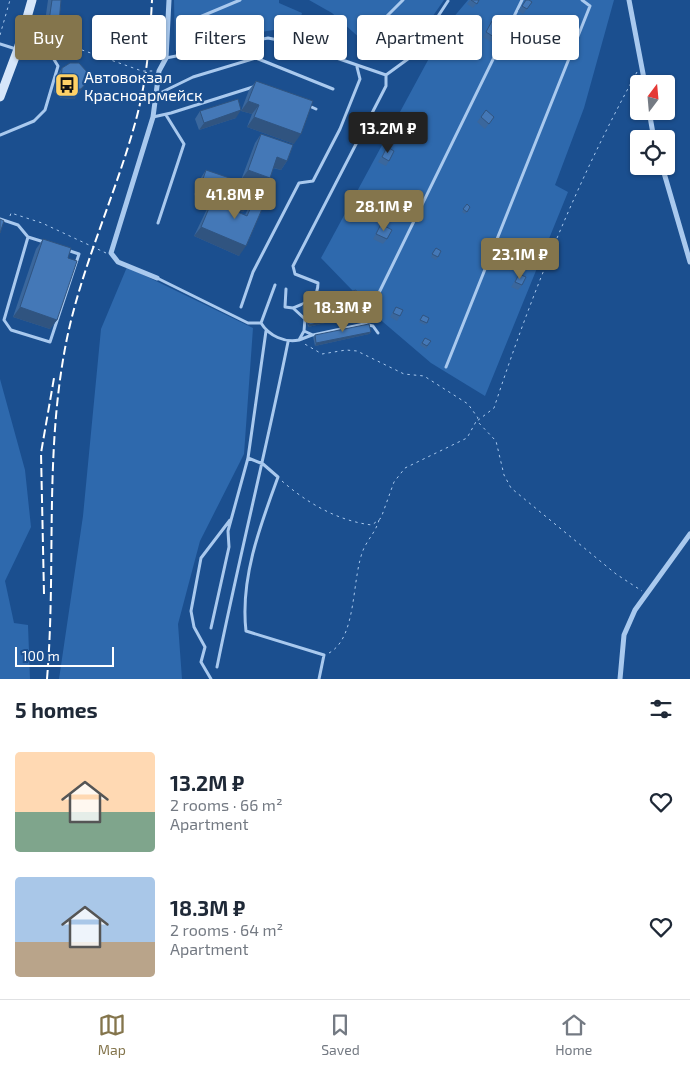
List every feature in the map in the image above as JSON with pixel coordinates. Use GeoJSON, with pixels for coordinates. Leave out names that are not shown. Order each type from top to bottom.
{"type":"FeatureCollection","features":[{"type":"Feature","properties":{"kind":"main road"},"geometry":{"type":"LineString","coordinates":[[28,15],[32,0]]}},
{"type":"Feature","properties":{"kind":"main road"},"geometry":{"type":"LineString","coordinates":[[0,97],[15,57]]}},
{"type":"Feature","properties":{"kind":"street"},"geometry":{"type":"LineString","coordinates":[[166,58],[169,0]]}},
{"type":"Feature","properties":{"kind":"street"},"geometry":{"type":"LineString","coordinates":[[629,0],[643,75]]}},
{"type":"Feature","properties":{"kind":"street"},"geometry":{"type":"LineString","coordinates":[[157,278],[118,262],[111,253],[153,117],[160,72],[165,60]]}},
{"type":"Feature","properties":{"kind":"street"},"geometry":{"type":"LineString","coordinates":[[665,175],[689,247],[690,262]]}},
{"type":"Feature","properties":{"kind":"street"},"geometry":{"type":"LineString","coordinates":[[620,679],[624,635],[635,610],[690,534]]}},
{"type":"Feature","properties":{"kind":"lane"},"geometry":{"type":"LineString","coordinates":[[205,15],[240,0]]}},
{"type":"Feature","properties":{"kind":"lane"},"geometry":{"type":"LineString","coordinates":[[388,15],[403,0]]}},
{"type":"Feature","properties":{"kind":"lane"},"geometry":{"type":"LineString","coordinates":[[373,305],[522,0]]}},
{"type":"Feature","properties":{"kind":"lane"},"geometry":{"type":"LineString","coordinates":[[446,367],[590,6],[582,0]]}},
{"type":"Feature","properties":{"kind":"lane"},"geometry":{"type":"LineString","coordinates":[[386,75],[412,56],[448,1]]}},
{"type":"Feature","properties":{"kind":"lane"},"geometry":{"type":"LineString","coordinates":[[166,58],[268,38],[293,43],[386,75]]}},
{"type":"Feature","properties":{"kind":"lane"},"geometry":{"type":"LineString","coordinates":[[0,44],[15,48]]}},
{"type":"Feature","properties":{"kind":"lane"},"geometry":{"type":"LineString","coordinates":[[156,95],[192,77],[256,58],[333,89]]}},
{"type":"Feature","properties":{"kind":"lane"},"geometry":{"type":"LineString","coordinates":[[0,135],[34,121],[45,110],[58,66],[54,60]]}},
{"type":"Feature","properties":{"kind":"lane"},"geometry":{"type":"LineString","coordinates":[[241,307],[253,272],[290,199],[299,183],[313,181],[340,129],[360,79],[357,66]]}},
{"type":"Feature","properties":{"kind":"lane"},"geometry":{"type":"LineString","coordinates":[[286,289],[285,308],[293,308],[313,299],[318,292],[318,283],[295,274],[293,266],[386,86],[386,75]]}},
{"type":"Feature","properties":{"kind":"lane"},"geometry":{"type":"LineString","coordinates":[[153,117],[257,86]]}},
{"type":"Feature","properties":{"kind":"lane"},"geometry":{"type":"LineString","coordinates":[[299,102],[316,109]]}},
{"type":"Feature","properties":{"kind":"lane"},"geometry":{"type":"LineString","coordinates":[[158,224],[184,144],[166,114]]}},
{"type":"Feature","properties":{"kind":"lane"},"geometry":{"type":"LineString","coordinates":[[0,219],[18,224],[28,237],[45,243]]}},
{"type":"Feature","properties":{"kind":"lane"},"geometry":{"type":"LineString","coordinates":[[28,237],[4,320],[11,330],[50,342],[80,254],[62,248]]}},
{"type":"Feature","properties":{"kind":"lane"},"geometry":{"type":"LineString","coordinates":[[157,278],[248,323],[262,324]]}},
{"type":"Feature","properties":{"kind":"lane"},"geometry":{"type":"LineString","coordinates":[[275,284],[262,324],[266,331],[288,342],[364,324],[373,326],[378,333]]}},
{"type":"Feature","properties":{"kind":"lane"},"geometry":{"type":"LineString","coordinates":[[305,319],[358,303]]}},
{"type":"Feature","properties":{"kind":"lane"},"geometry":{"type":"LineString","coordinates":[[293,308],[305,319]]}},
{"type":"Feature","properties":{"kind":"lane"},"geometry":{"type":"LineString","coordinates":[[299,340],[304,331],[305,319]]}},
{"type":"Feature","properties":{"kind":"lane"},"geometry":{"type":"LineString","coordinates":[[212,628],[229,547],[228,531],[248,458],[266,331]]}},
{"type":"Feature","properties":{"kind":"lane"},"geometry":{"type":"LineString","coordinates":[[304,331],[313,335]]}},
{"type":"Feature","properties":{"kind":"lane"},"geometry":{"type":"LineString","coordinates":[[218,667],[239,557],[263,464],[288,342]]}},
{"type":"Feature","properties":{"kind":"lane"},"geometry":{"type":"LineString","coordinates":[[248,458],[263,464],[278,477],[250,565],[244,610],[246,631],[324,655],[319,679]]}},
{"type":"Feature","properties":{"kind":"lane"},"geometry":{"type":"LineString","coordinates":[[211,679],[201,662],[205,648],[194,627],[191,611],[201,558],[232,518]]}},
{"type":"Feature","properties":{"kind":"path"},"geometry":{"type":"LineString","coordinates":[[0,35],[10,0]]}},
{"type":"Feature","properties":{"kind":"path"},"geometry":{"type":"LineString","coordinates":[[82,50],[142,71],[160,72]]}},
{"type":"Feature","properties":{"kind":"path"},"geometry":{"type":"LineString","coordinates":[[324,655],[336,649],[344,637],[350,621],[353,592],[364,548],[375,532],[394,482],[405,468],[467,438],[477,421],[494,408],[545,262],[619,104],[641,64]]}},
{"type":"Feature","properties":{"kind":"path"},"geometry":{"type":"LineString","coordinates":[[9,222],[11,213],[42,223],[114,256]]}},
{"type":"Feature","properties":{"kind":"path"},"geometry":{"type":"LineString","coordinates":[[299,340],[308,348],[322,354],[346,350],[357,352],[404,374],[424,376],[468,404],[478,418],[477,421],[496,441],[504,475],[511,488],[616,574],[647,594]]}},
{"type":"Feature","properties":{"kind":"path"},"geometry":{"type":"LineString","coordinates":[[278,477],[300,496],[352,522],[372,525],[380,518]]}},
{"type":"Feature","properties":{"kind":"shaded area"},"geometry":{"type":"Polygon","coordinates":[[[174,0],[279,0],[279,3],[302,13],[301,15],[274,15],[274,30],[264,32],[264,15],[176,15],[175,51],[174,0]]]}},
{"type":"Feature","properties":{"kind":"shaded area"},"geometry":{"type":"Polygon","coordinates":[[[309,0],[444,0],[434,15],[357,15],[357,36],[347,27],[347,15],[334,15],[309,0]]]}},
{"type":"Feature","properties":{"kind":"shaded area"},"geometry":{"type":"Polygon","coordinates":[[[468,0],[614,0],[584,108],[555,185],[568,192],[485,396],[431,363],[383,322],[321,258],[428,60],[482,60],[482,15],[455,15],[468,0]]]}},
{"type":"Feature","properties":{"kind":"shaded area"},"geometry":{"type":"Polygon","coordinates":[[[127,267],[253,328],[244,454],[200,541],[178,624],[182,679],[59,679],[83,516],[101,329],[127,267]]]}},
{"type":"Feature","properties":{"kind":"shaded area"},"geometry":{"type":"Polygon","coordinates":[[[0,379],[25,470],[31,527],[5,581],[14,623],[28,625],[30,679],[0,679],[0,379]]]}},
{"type":"Feature","properties":{"kind":"building"},"geometry":{"type":"Polygon","coordinates":[[[52,0],[61,0],[60,15],[50,15],[52,0]]]}},
{"type":"Feature","properties":{"kind":"building"},"geometry":{"type":"Polygon","coordinates":[[[471,0],[479,0],[477,4],[471,0]]]}},
{"type":"Feature","properties":{"kind":"building"},"geometry":{"type":"Polygon","coordinates":[[[526,0],[532,2],[527,9],[522,6],[526,0]]]}},
{"type":"Feature","properties":{"kind":"building"},"geometry":{"type":"Polygon","coordinates":[[[492,21],[492,36],[486,32],[492,21]]]}},
{"type":"Feature","properties":{"kind":"building"},"geometry":{"type":"Polygon","coordinates":[[[70,63],[79,63],[88,73],[87,82],[81,89],[67,89],[61,82],[62,68],[70,63]]]}},
{"type":"Feature","properties":{"kind":"building"},"geometry":{"type":"Polygon","coordinates":[[[256,81],[313,101],[301,134],[254,117],[259,105],[248,101],[256,81]]]}},
{"type":"Feature","properties":{"kind":"building"},"geometry":{"type":"Polygon","coordinates":[[[238,99],[241,110],[204,123],[200,111],[238,99]]]}},
{"type":"Feature","properties":{"kind":"building"},"geometry":{"type":"Polygon","coordinates":[[[486,110],[494,117],[489,124],[481,117],[486,110]]]}},
{"type":"Feature","properties":{"kind":"building"},"geometry":{"type":"Polygon","coordinates":[[[415,121],[422,125],[418,132],[411,129],[415,121]]]}},
{"type":"Feature","properties":{"kind":"building"},"geometry":{"type":"Polygon","coordinates":[[[261,134],[293,145],[287,161],[277,157],[270,178],[248,170],[261,134]]]}},
{"type":"Feature","properties":{"kind":"building"},"geometry":{"type":"Polygon","coordinates":[[[387,147],[394,151],[389,161],[382,157],[387,147]]]}},
{"type":"Feature","properties":{"kind":"building"},"geometry":{"type":"Polygon","coordinates":[[[206,170],[256,187],[250,202],[201,185],[206,170]]]}},
{"type":"Feature","properties":{"kind":"building"},"geometry":{"type":"Polygon","coordinates":[[[259,189],[269,193],[246,246],[201,227],[212,201],[247,216],[259,189]]]}},
{"type":"Feature","properties":{"kind":"building"},"geometry":{"type":"Polygon","coordinates":[[[467,204],[470,207],[467,212],[463,209],[467,204]]]}},
{"type":"Feature","properties":{"kind":"building"},"geometry":{"type":"Polygon","coordinates":[[[0,219],[4,221],[0,233],[0,219]]]}},
{"type":"Feature","properties":{"kind":"building"},"geometry":{"type":"Polygon","coordinates":[[[381,224],[392,230],[387,239],[376,234],[381,224]]]}},
{"type":"Feature","properties":{"kind":"building"},"geometry":{"type":"Polygon","coordinates":[[[43,239],[71,248],[68,258],[77,261],[57,320],[20,307],[43,239]]]}},
{"type":"Feature","properties":{"kind":"building"},"geometry":{"type":"Polygon","coordinates":[[[436,248],[441,251],[438,257],[432,254],[436,248]]]}},
{"type":"Feature","properties":{"kind":"building"},"geometry":{"type":"Polygon","coordinates":[[[519,274],[526,277],[522,285],[515,282],[519,274]]]}},
{"type":"Feature","properties":{"kind":"building"},"geometry":{"type":"Polygon","coordinates":[[[356,290],[358,297],[305,312],[303,305],[356,290]]]}},
{"type":"Feature","properties":{"kind":"building"},"geometry":{"type":"Polygon","coordinates":[[[368,303],[370,310],[309,325],[308,317],[368,303]]]}},
{"type":"Feature","properties":{"kind":"building"},"geometry":{"type":"Polygon","coordinates":[[[396,307],[403,310],[400,316],[393,313],[396,307]]]}},
{"type":"Feature","properties":{"kind":"building"},"geometry":{"type":"Polygon","coordinates":[[[423,315],[429,318],[427,323],[420,320],[423,315]]]}},
{"type":"Feature","properties":{"kind":"building"},"geometry":{"type":"Polygon","coordinates":[[[369,324],[371,332],[316,343],[315,335],[369,324]]]}},
{"type":"Feature","properties":{"kind":"building"},"geometry":{"type":"Polygon","coordinates":[[[425,338],[431,341],[427,346],[422,343],[425,338]]]}},
{"type":"Feature","properties":{"kind":"railway"},"geometry":{"type":"LineString","coordinates":[[47,679],[50,638],[55,435],[58,394],[64,354],[78,293],[119,175],[137,116],[148,58],[152,0]]}},
{"type":"Feature","properties":{"kind":"railway"},"geometry":{"type":"LineString","coordinates":[[44,594],[41,453],[54,378]]}},
{"type":"Feature","properties":{"kind":"place","name":"Автовокзал Красноармейск"},"geometry":{"type":"Point","coordinates":[67,85]}}]}
